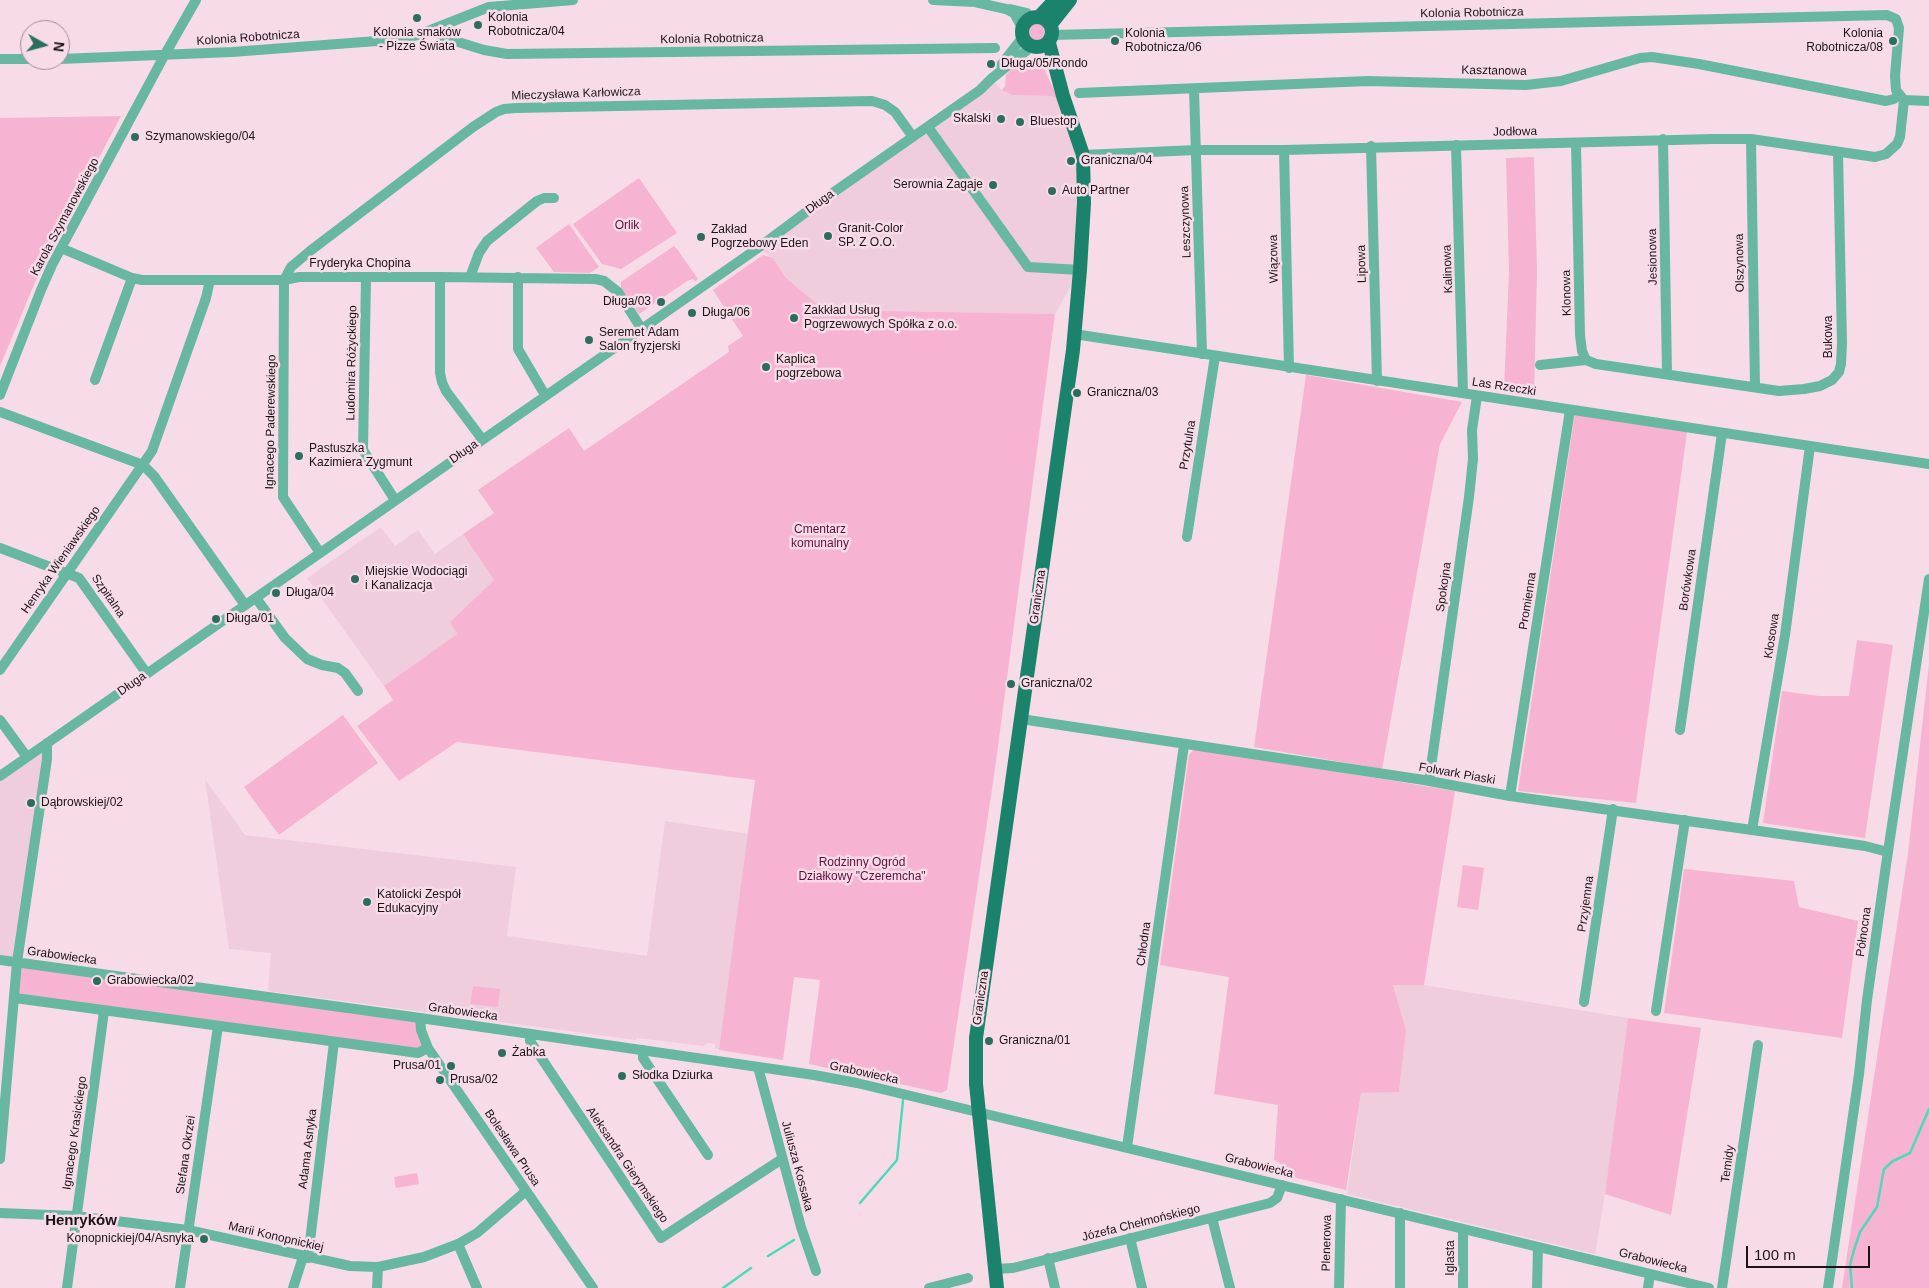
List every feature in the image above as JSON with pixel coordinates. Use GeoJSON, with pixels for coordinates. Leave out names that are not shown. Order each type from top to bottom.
{"type":"FeatureCollection","features":[{"type":"Feature","properties":{"kind":"main road","name":"Długa"},"geometry":{"type":"LineString","coordinates":[[1037,33],[1055,0]]}},
{"type":"Feature","properties":{"kind":"main road","name":"Długa"},"geometry":{"type":"LineString","coordinates":[[1037,33],[1070,0]]}},
{"type":"Feature","properties":{"kind":"main road","name":"Graniczna"},"geometry":{"type":"LineString","coordinates":[[997,1288],[979,1111],[976,1038],[1074,334],[1084,203],[1083,154],[1060,84],[1037,33]]}},
{"type":"Feature","properties":{"kind":"street","name":"Karola Szymanowskiego"},"geometry":{"type":"LineString","coordinates":[[0,395],[2,381],[61,248],[196,0]]}},
{"type":"Feature","properties":{"kind":"street","name":"Kolonia Robotnicza"},"geometry":{"type":"LineString","coordinates":[[70,59],[164,56],[390,40],[410,37],[435,29],[489,8],[573,0]]}},
{"type":"Feature","properties":{"kind":"street"},"geometry":{"type":"LineString","coordinates":[[933,0],[976,2],[1006,9],[1014,13],[1037,33]]}},
{"type":"Feature","properties":{"kind":"street","name":"Kolonia Robotnicza"},"geometry":{"type":"LineString","coordinates":[[1037,33],[1887,15],[1896,19],[1899,28],[1894,86],[1902,97]]}},
{"type":"Feature","properties":{"kind":"street","name":"Kolonia Robotnicza"},"geometry":{"type":"LineString","coordinates":[[435,29],[442,37],[484,50],[507,54],[995,48]]}},
{"type":"Feature","properties":{"kind":"street","name":"Długa"},"geometry":{"type":"LineString","coordinates":[[0,776],[758,248],[980,90],[1037,33]]}},
{"type":"Feature","properties":{"kind":"street"},"geometry":{"type":"LineString","coordinates":[[0,58],[20,59]]}},
{"type":"Feature","properties":{"kind":"street","name":"Kasztanowa"},"geometry":{"type":"LineString","coordinates":[[1079,93],[1368,81],[1526,85],[1561,80],[1640,58],[1652,58],[1699,64],[1886,101],[1902,97],[1929,101]]}},
{"type":"Feature","properties":{"kind":"street","name":"Leszczynowa"},"geometry":{"type":"LineString","coordinates":[[1194,89],[1202,354]]}},
{"type":"Feature","properties":{"kind":"street","name":"Jodłowa"},"geometry":{"type":"LineString","coordinates":[[1083,154],[1196,150],[1284,150],[1371,146],[1751,139],[1875,157],[1892,150],[1900,137],[1902,97]]}},
{"type":"Feature","properties":{"kind":"street","name":"Mieczysława Karłowicza"},"geometry":{"type":"LineString","coordinates":[[284,280],[291,267],[310,251],[473,127],[504,109],[872,101],[885,105],[895,112],[913,137]]}},
{"type":"Feature","properties":{"kind":"street"},"geometry":{"type":"LineString","coordinates":[[928,127],[1028,267],[1080,270]]}},
{"type":"Feature","properties":{"kind":"street","name":"Olszynowa"},"geometry":{"type":"LineString","coordinates":[[1751,139],[1755,387]]}},
{"type":"Feature","properties":{"kind":"street","name":"Jesionowa"},"geometry":{"type":"LineString","coordinates":[[1663,140],[1667,374]]}},
{"type":"Feature","properties":{"kind":"street","name":"Klonowa"},"geometry":{"type":"LineString","coordinates":[[1576,143],[1580,335],[1582,351],[1586,360]]}},
{"type":"Feature","properties":{"kind":"street","name":"Kalinowa"},"geometry":{"type":"LineString","coordinates":[[1456,145],[1463,393]]}},
{"type":"Feature","properties":{"kind":"street","name":"Lipowa"},"geometry":{"type":"LineString","coordinates":[[1371,146],[1378,381]]}},
{"type":"Feature","properties":{"kind":"street","name":"Wiązowa"},"geometry":{"type":"LineString","coordinates":[[1284,150],[1290,368]]}},
{"type":"Feature","properties":{"kind":"street","name":"Bukowa"},"geometry":{"type":"LineString","coordinates":[[1667,374],[1779,391],[1820,386],[1832,380],[1839,372],[1842,355],[1838,153]]}},
{"type":"Feature","properties":{"kind":"street"},"geometry":{"type":"LineString","coordinates":[[470,277],[479,253],[487,241],[537,201],[544,198],[554,198]]}},
{"type":"Feature","properties":{"kind":"street","name":"Fryderyka Chopina"},"geometry":{"type":"LineString","coordinates":[[61,248],[132,278],[142,280],[284,280],[299,277],[595,279],[604,281],[618,292],[641,328]]}},
{"type":"Feature","properties":{"kind":"street","name":"Ludomira Różyckiego"},"geometry":{"type":"LineString","coordinates":[[366,277],[364,450],[395,500]]}},
{"type":"Feature","properties":{"kind":"street"},"geometry":{"type":"LineString","coordinates":[[440,277],[440,372],[442,382],[446,391],[482,439]]}},
{"type":"Feature","properties":{"kind":"street"},"geometry":{"type":"LineString","coordinates":[[94,380],[132,278]]}},
{"type":"Feature","properties":{"kind":"street"},"geometry":{"type":"LineString","coordinates":[[518,278],[518,349],[545,395]]}},
{"type":"Feature","properties":{"kind":"street","name":"Henryka Wieniawskiego"},"geometry":{"type":"LineString","coordinates":[[0,670],[152,451],[206,298],[210,280]]}},
{"type":"Feature","properties":{"kind":"street","name":"Ignacego Paderewskiego"},"geometry":{"type":"LineString","coordinates":[[284,280],[283,497],[320,553]]}},
{"type":"Feature","properties":{"kind":"street","name":"Las Rzeczki"},"geometry":{"type":"LineString","coordinates":[[1074,334],[1929,464]]}},
{"type":"Feature","properties":{"kind":"street","name":"Przytulna"},"geometry":{"type":"LineString","coordinates":[[1187,537],[1215,356]]}},
{"type":"Feature","properties":{"kind":"street"},"geometry":{"type":"LineString","coordinates":[[1540,365],[1586,360],[1596,364],[1667,374]]}},
{"type":"Feature","properties":{"kind":"street","name":"Spokojna"},"geometry":{"type":"LineString","coordinates":[[1429,781],[1469,498],[1473,459],[1472,430],[1477,396]]}},
{"type":"Feature","properties":{"kind":"street","name":"Promienna"},"geometry":{"type":"LineString","coordinates":[[1510,796],[1570,410]]}},
{"type":"Feature","properties":{"kind":"street"},"geometry":{"type":"LineString","coordinates":[[0,412],[143,465],[154,476],[245,605]]}},
{"type":"Feature","properties":{"kind":"street","name":"Borówkowa"},"geometry":{"type":"LineString","coordinates":[[1680,730],[1722,433]]}},
{"type":"Feature","properties":{"kind":"street","name":"Kłosowa"},"geometry":{"type":"LineString","coordinates":[[1752,830],[1785,635],[1810,446]]}},
{"type":"Feature","properties":{"kind":"street","name":"Szpitalna"},"geometry":{"type":"LineString","coordinates":[[0,548],[80,578],[147,674]]}},
{"type":"Feature","properties":{"kind":"street","name":"Północna"},"geometry":{"type":"LineString","coordinates":[[1828,1288],[1859,1074],[1867,1000],[1888,852],[1929,579]]}},
{"type":"Feature","properties":{"kind":"street"},"geometry":{"type":"LineString","coordinates":[[256,598],[285,638],[307,659],[322,665],[338,668],[345,673],[358,691]]}},
{"type":"Feature","properties":{"kind":"street","name":"Folwark Piaski"},"geometry":{"type":"LineString","coordinates":[[1021,719],[1429,781],[1510,796],[1865,846],[1888,852]]}},
{"type":"Feature","properties":{"kind":"street"},"geometry":{"type":"LineString","coordinates":[[0,720],[27,757]]}},
{"type":"Feature","properties":{"kind":"street"},"geometry":{"type":"LineString","coordinates":[[0,1159],[17,962],[47,759],[47,743]]}},
{"type":"Feature","properties":{"kind":"street","name":"Chłodna"},"geometry":{"type":"LineString","coordinates":[[1127,1147],[1184,745]]}},
{"type":"Feature","properties":{"kind":"street","name":"Przyjemna"},"geometry":{"type":"LineString","coordinates":[[1584,1002],[1613,809]]}},
{"type":"Feature","properties":{"kind":"street"},"geometry":{"type":"LineString","coordinates":[[1656,1011],[1685,820]]}},
{"type":"Feature","properties":{"kind":"street","name":"Grabowiecka"},"geometry":{"type":"LineString","coordinates":[[0,960],[643,1050],[857,1083],[1709,1288]]}},
{"type":"Feature","properties":{"kind":"street"},"geometry":{"type":"LineString","coordinates":[[15,998],[418,1053],[428,1048]]}},
{"type":"Feature","properties":{"kind":"street","name":"Ignacego Krasickiego"},"geometry":{"type":"LineString","coordinates":[[67,1288],[104,1010]]}},
{"type":"Feature","properties":{"kind":"street","name":"Bolesława Prusa"},"geometry":{"type":"LineString","coordinates":[[420,1018],[421,1030],[428,1048],[593,1288]]}},
{"type":"Feature","properties":{"kind":"street","name":"Stefana Okrzei"},"geometry":{"type":"LineString","coordinates":[[180,1288],[218,1026]]}},
{"type":"Feature","properties":{"kind":"street","name":"Aleksandra Gierymskiego"},"geometry":{"type":"LineString","coordinates":[[530,1034],[530,1041],[661,1238],[782,1159]]}},
{"type":"Feature","properties":{"kind":"street","name":"Adama Asnyka"},"geometry":{"type":"LineString","coordinates":[[293,1288],[305,1257],[334,1042]]}},
{"type":"Feature","properties":{"kind":"street","name":"Temidy"},"geometry":{"type":"LineString","coordinates":[[1722,1288],[1758,1045]]}},
{"type":"Feature","properties":{"kind":"street"},"geometry":{"type":"LineString","coordinates":[[643,1050],[643,1058],[708,1155]]}},
{"type":"Feature","properties":{"kind":"street","name":"Juliusza Kossaka"},"geometry":{"type":"LineString","coordinates":[[758,1067],[801,1227],[816,1271]]}},
{"type":"Feature","properties":{"kind":"street","name":"Józefa Chełmońskiego"},"geometry":{"type":"LineString","coordinates":[[995,1269],[1013,1268],[1270,1203],[1277,1198],[1282,1185]]}},
{"type":"Feature","properties":{"kind":"street","name":"Marii Konopnickiej"},"geometry":{"type":"LineString","coordinates":[[0,1212],[76,1216],[188,1230],[350,1266],[378,1266],[424,1257],[458,1244],[476,1233],[526,1191]]}},
{"type":"Feature","properties":{"kind":"street","name":"Plenerowa"},"geometry":{"type":"LineString","coordinates":[[1339,1288],[1341,1199]]}},
{"type":"Feature","properties":{"kind":"street"},"geometry":{"type":"LineString","coordinates":[[1400,1213],[1400,1288]]}},
{"type":"Feature","properties":{"kind":"street"},"geometry":{"type":"LineString","coordinates":[[1212,1218],[1230,1288]]}},
{"type":"Feature","properties":{"kind":"street","name":"Iglasta"},"geometry":{"type":"LineString","coordinates":[[1463,1288],[1464,1228]]}},
{"type":"Feature","properties":{"kind":"street"},"geometry":{"type":"LineString","coordinates":[[1130,1238],[1142,1288]]}},
{"type":"Feature","properties":{"kind":"street"},"geometry":{"type":"LineString","coordinates":[[458,1244],[477,1288]]}},
{"type":"Feature","properties":{"kind":"street"},"geometry":{"type":"LineString","coordinates":[[1537,1288],[1538,1246]]}},
{"type":"Feature","properties":{"kind":"street"},"geometry":{"type":"LineString","coordinates":[[1048,1258],[1055,1288]]}},
{"type":"Feature","properties":{"kind":"street"},"geometry":{"type":"LineString","coordinates":[[377,1288],[378,1266]]}},
{"type":"Feature","properties":{"kind":"street"},"geometry":{"type":"LineString","coordinates":[[1648,1288],[1650,1274]]}},
{"type":"Feature","properties":{"kind":"street"},"geometry":{"type":"LineString","coordinates":[[928,1288],[968,1278]]}},
{"type":"Feature","properties":{"kind":"shaded area"},"geometry":{"type":"Polygon","coordinates":[[[991,79],[1002,90],[1012,95],[1051,96],[1058,99],[1083,155],[1080,270],[1055,314],[824,310],[786,278],[773,258],[758,248],[991,79]]]}},
{"type":"Feature","properties":{"kind":"shaded area"},"geometry":{"type":"Polygon","coordinates":[[[381,527],[395,546],[418,530],[435,554],[463,534],[494,580],[450,622],[457,634],[384,686],[307,578],[381,527]]]}},
{"type":"Feature","properties":{"kind":"shaded area"},"geometry":{"type":"Polygon","coordinates":[[[47,743],[17,962],[0,960],[0,776],[47,743]]]}},
{"type":"Feature","properties":{"kind":"shaded area","name":"Katolicki Zespół Edukacyjny"},"geometry":{"type":"Polygon","coordinates":[[[205,779],[245,835],[516,867],[507,936],[647,956],[665,821],[749,834],[719,1049],[715,1048],[715,1044],[707,1043],[704,1046],[637,1038],[636,1040],[268,991],[271,953],[229,949],[205,779]]]}},
{"type":"Feature","properties":{"kind":"shaded area"},"geometry":{"type":"Polygon","coordinates":[[[1393,985],[1424,985],[1628,1018],[1605,1194],[1595,1254],[1347,1194],[1361,1093],[1399,1092],[1406,1030],[1393,985]]]}},
{"type":"Feature","properties":{"kind":"green space"},"geometry":{"type":"Polygon","coordinates":[[[1037,23],[1044,26],[1047,33],[1044,40],[1037,43],[1030,40],[1027,33],[1030,26],[1037,23]]]}},
{"type":"Feature","properties":{"kind":"green space"},"geometry":{"type":"Polygon","coordinates":[[[1024,57],[1041,62],[1058,99],[1051,96],[1012,95],[1002,90],[1005,86],[1006,75],[1024,57]]]}},
{"type":"Feature","properties":{"kind":"green space"},"geometry":{"type":"Polygon","coordinates":[[[121,116],[41,268],[0,366],[0,118],[121,116]]]}},
{"type":"Feature","properties":{"kind":"green space"},"geometry":{"type":"Polygon","coordinates":[[[1534,157],[1537,271],[1534,394],[1504,389],[1509,272],[1506,158],[1534,157]]]}},
{"type":"Feature","properties":{"kind":"green space","name":"Orlik"},"geometry":{"type":"Polygon","coordinates":[[[639,178],[677,233],[621,269],[602,264],[573,224],[639,178]]]}},
{"type":"Feature","properties":{"kind":"green space"},"geometry":{"type":"Polygon","coordinates":[[[569,224],[599,267],[590,273],[554,272],[536,248],[569,224]]]}},
{"type":"Feature","properties":{"kind":"green space"},"geometry":{"type":"Polygon","coordinates":[[[674,246],[698,279],[687,281],[639,314],[621,288],[621,282],[674,246]]]}},
{"type":"Feature","properties":{"kind":"green space","name":"Cmentarz komunalny"},"geometry":{"type":"Polygon","coordinates":[[[763,255],[773,258],[786,278],[824,310],[1055,314],[995,769],[947,1090],[941,1093],[809,1064],[820,980],[794,977],[783,1060],[719,1050],[755,780],[457,742],[399,781],[357,726],[393,700],[384,686],[457,634],[450,622],[494,580],[463,534],[494,513],[478,490],[569,428],[584,451],[729,352],[728,346],[743,336],[713,290],[763,255]]]}},
{"type":"Feature","properties":{"kind":"green space"},"geometry":{"type":"Polygon","coordinates":[[[1306,375],[1462,402],[1440,444],[1382,769],[1254,747],[1306,375]]]}},
{"type":"Feature","properties":{"kind":"green space"},"geometry":{"type":"Polygon","coordinates":[[[1575,413],[1687,432],[1636,803],[1518,791],[1575,413]]]}},
{"type":"Feature","properties":{"kind":"green space"},"geometry":{"type":"Polygon","coordinates":[[[1857,640],[1893,645],[1865,838],[1763,823],[1782,691],[1819,696],[1849,696],[1857,640]]]}},
{"type":"Feature","properties":{"kind":"green space"},"geometry":{"type":"Polygon","coordinates":[[[1929,664],[1929,1288],[1842,1288],[1908,853],[1929,664]]]}},
{"type":"Feature","properties":{"kind":"green space"},"geometry":{"type":"Polygon","coordinates":[[[343,715],[378,763],[279,835],[244,787],[343,715]]]}},
{"type":"Feature","properties":{"kind":"green space"},"geometry":{"type":"Polygon","coordinates":[[[1195,748],[1455,791],[1424,985],[1393,985],[1406,1030],[1399,1092],[1361,1093],[1346,1190],[1289,1176],[1288,1168],[1274,1160],[1278,1105],[1214,1094],[1229,977],[1160,965],[1189,755],[1195,748]]]}},
{"type":"Feature","properties":{"kind":"green space"},"geometry":{"type":"Polygon","coordinates":[[[1463,865],[1484,868],[1478,910],[1457,907],[1463,865]]]}},
{"type":"Feature","properties":{"kind":"green space"},"geometry":{"type":"Polygon","coordinates":[[[1684,869],[1794,881],[1799,907],[1858,921],[1842,1038],[1664,1013],[1684,869]]]}},
{"type":"Feature","properties":{"kind":"green space"},"geometry":{"type":"Polygon","coordinates":[[[17,962],[420,1018],[428,1048],[418,1053],[15,998],[17,962]]]}},
{"type":"Feature","properties":{"kind":"green space"},"geometry":{"type":"Polygon","coordinates":[[[473,986],[500,989],[498,1007],[470,1004],[473,986]]]}},
{"type":"Feature","properties":{"kind":"green space"},"geometry":{"type":"Polygon","coordinates":[[[1628,1018],[1701,1028],[1671,1215],[1605,1194],[1628,1018]]]}},
{"type":"Feature","properties":{"kind":"green space"},"geometry":{"type":"Polygon","coordinates":[[[417,1173],[419,1184],[396,1188],[394,1177],[417,1173]]]}},
{"type":"Feature","properties":{"kind":"waterway"},"geometry":{"type":"LineString","coordinates":[[860,1203],[897,1160],[903,1100]]}},
{"type":"Feature","properties":{"kind":"waterway"},"geometry":{"type":"LineString","coordinates":[[1852,1288],[1850,1265],[1854,1250],[1860,1232],[1877,1207],[1884,1169],[1893,1161],[1910,1153],[1929,1109]]}},
{"type":"Feature","properties":{"kind":"waterway"},"geometry":{"type":"LineString","coordinates":[[768,1256],[794,1240]]}},
{"type":"Feature","properties":{"kind":"waterway"},"geometry":{"type":"LineString","coordinates":[[723,1288],[751,1268]]}},
{"type":"Feature","properties":{"kind":"place","name":"Kolonia smaków - Pizze Świata"},"geometry":{"type":"Point","coordinates":[417,18]}},
{"type":"Feature","properties":{"kind":"place","name":"Kolonia Robotnicza/04"},"geometry":{"type":"Point","coordinates":[478,25]}},
{"type":"Feature","properties":{"kind":"place","name":"Kolonia Robotnicza/06"},"geometry":{"type":"Point","coordinates":[1115,41]}},
{"type":"Feature","properties":{"kind":"place","name":"Kolonia Robotnicza/08"},"geometry":{"type":"Point","coordinates":[1893,41]}},
{"type":"Feature","properties":{"kind":"place","name":"Długa/05/Rondo"},"geometry":{"type":"Point","coordinates":[991,64]}},
{"type":"Feature","properties":{"kind":"place","name":"Skalski"},"geometry":{"type":"Point","coordinates":[1001,119]}},
{"type":"Feature","properties":{"kind":"place","name":"Bluestop"},"geometry":{"type":"Point","coordinates":[1020,122]}},
{"type":"Feature","properties":{"kind":"place","name":"Szymanowskiego/04"},"geometry":{"type":"Point","coordinates":[135,137]}},
{"type":"Feature","properties":{"kind":"place","name":"Graniczna/04"},"geometry":{"type":"Point","coordinates":[1071,161]}},
{"type":"Feature","properties":{"kind":"place","name":"Serownia Zagaje"},"geometry":{"type":"Point","coordinates":[993,185]}},
{"type":"Feature","properties":{"kind":"place","name":"Auto Partner"},"geometry":{"type":"Point","coordinates":[1052,191]}},
{"type":"Feature","properties":{"kind":"place","name":"Granit-Color SP. Z O.O."},"geometry":{"type":"Point","coordinates":[828,236]}},
{"type":"Feature","properties":{"kind":"place","name":"Zakład Pogrzebowy Eden"},"geometry":{"type":"Point","coordinates":[701,237]}},
{"type":"Feature","properties":{"kind":"place","name":"Długa/03"},"geometry":{"type":"Point","coordinates":[661,302]}},
{"type":"Feature","properties":{"kind":"place","name":"Długa/06"},"geometry":{"type":"Point","coordinates":[692,313]}},
{"type":"Feature","properties":{"kind":"place","name":"Zakkład Usług Pogrzewowych Spółka z o.o."},"geometry":{"type":"Point","coordinates":[794,318]}},
{"type":"Feature","properties":{"kind":"place","name":"Seremet Adam Salon fryzjerski"},"geometry":{"type":"Point","coordinates":[589,340]}},
{"type":"Feature","properties":{"kind":"place","name":"Kaplica pogrzebowa"},"geometry":{"type":"Point","coordinates":[766,367]}},
{"type":"Feature","properties":{"kind":"place","name":"Graniczna/03"},"geometry":{"type":"Point","coordinates":[1077,393]}},
{"type":"Feature","properties":{"kind":"place","name":"Pastuszka Kazimiera Zygmunt"},"geometry":{"type":"Point","coordinates":[299,456]}},
{"type":"Feature","properties":{"kind":"place","name":"Miejskie Wodociągi i Kanalizacja"},"geometry":{"type":"Point","coordinates":[355,579]}},
{"type":"Feature","properties":{"kind":"place","name":"Długa/04"},"geometry":{"type":"Point","coordinates":[276,593]}},
{"type":"Feature","properties":{"kind":"place","name":"Długa/01"},"geometry":{"type":"Point","coordinates":[216,619]}},
{"type":"Feature","properties":{"kind":"place","name":"Graniczna/02"},"geometry":{"type":"Point","coordinates":[1011,684]}},
{"type":"Feature","properties":{"kind":"place","name":"Dąbrowskiej/02"},"geometry":{"type":"Point","coordinates":[31,803]}},
{"type":"Feature","properties":{"kind":"place","name":"Katolicki Zespół Edukacyjny"},"geometry":{"type":"Point","coordinates":[367,902]}},
{"type":"Feature","properties":{"kind":"place","name":"Grabowiecka/02"},"geometry":{"type":"Point","coordinates":[97,981]}},
{"type":"Feature","properties":{"kind":"place","name":"Graniczna/01"},"geometry":{"type":"Point","coordinates":[989,1041]}},
{"type":"Feature","properties":{"kind":"place","name":"Żabka"},"geometry":{"type":"Point","coordinates":[502,1053]}},
{"type":"Feature","properties":{"kind":"place","name":"Prusa/01"},"geometry":{"type":"Point","coordinates":[451,1066]}},
{"type":"Feature","properties":{"kind":"place","name":"Słodka Dziurka"},"geometry":{"type":"Point","coordinates":[622,1076]}},
{"type":"Feature","properties":{"kind":"place","name":"Prusa/02"},"geometry":{"type":"Point","coordinates":[440,1080]}},
{"type":"Feature","properties":{"kind":"place","name":"Konopnickiej/04/Asnyka"},"geometry":{"type":"Point","coordinates":[204,1239]}},
{"type":"Feature","properties":{"kind":"district","name":"Henryków"},"geometry":{"type":"Point","coordinates":[81,1221]}},
{"type":"Feature","properties":{"kind":"park label","name":"Rodzinny Ogród Działkowy \"Czeremcha\""},"geometry":{"type":"Point","coordinates":[862,870]}}]}
